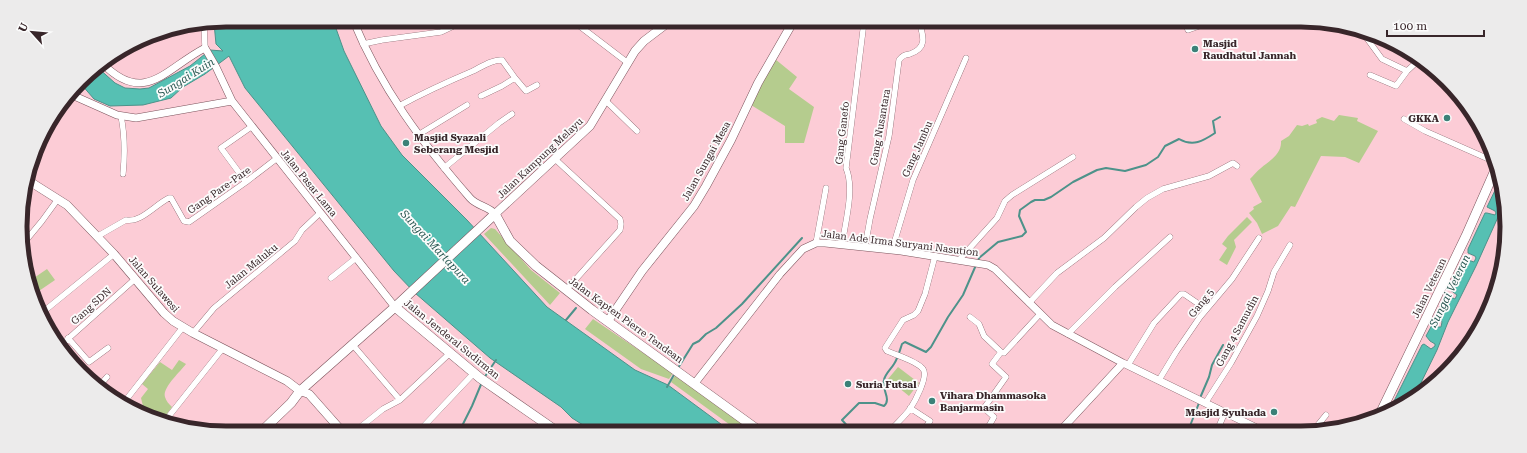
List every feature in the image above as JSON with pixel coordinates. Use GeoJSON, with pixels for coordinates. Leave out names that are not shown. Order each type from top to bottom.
{"type":"FeatureCollection","features":[{"type":"Feature","properties":{"kind":"main road","name":"Jalan Kampung Melayu"},"geometry":{"type":"LineString","coordinates":[[495,214],[590,126],[628,63],[644,41],[662,27]]}},
{"type":"Feature","properties":{"kind":"main road","name":"Jalan Sungai Mesa"},"geometry":{"type":"LineString","coordinates":[[608,321],[642,271],[694,206],[731,140],[758,83],[790,27]]}},
{"type":"Feature","properties":{"kind":"main road","name":"Jalan Veteran"},"geometry":{"type":"LineString","coordinates":[[1382,409],[1466,236],[1493,175]]}},
{"type":"Feature","properties":{"kind":"main road","name":"Jalan Sulawesi"},"geometry":{"type":"LineString","coordinates":[[32,183],[67,205],[98,236],[164,313],[193,333],[287,381],[300,391],[309,394],[337,426]]}},
{"type":"Feature","properties":{"kind":"main road","name":"Jalan Kapten Pierre Tendean"},"geometry":{"type":"LineString","coordinates":[[495,214],[510,241],[522,254],[566,290],[753,426]]}},
{"type":"Feature","properties":{"kind":"main road"},"geometry":{"type":"LineString","coordinates":[[267,426],[291,403],[300,391],[395,307],[495,214]]}},
{"type":"Feature","properties":{"kind":"main road","name":"Jalan Jenderal Sudirman"},"geometry":{"type":"LineString","coordinates":[[395,307],[477,375],[549,426]]}},
{"type":"Feature","properties":{"kind":"street"},"geometry":{"type":"LineString","coordinates":[[356,27],[363,44],[390,93],[418,135],[472,200],[495,214]]}},
{"type":"Feature","properties":{"kind":"street"},"geometry":{"type":"LineString","coordinates":[[363,44],[441,32],[451,27]]}},
{"type":"Feature","properties":{"kind":"street"},"geometry":{"type":"LineString","coordinates":[[581,27],[628,63]]}},
{"type":"Feature","properties":{"kind":"street","name":"Gang Ganefo"},"geometry":{"type":"LineString","coordinates":[[842,245],[850,192],[850,181],[846,168],[863,27]]}},
{"type":"Feature","properties":{"kind":"street","name":"Gang Nusantara"},"geometry":{"type":"LineString","coordinates":[[865,247],[889,136],[899,60],[904,55],[921,48],[923,42],[920,27]]}},
{"type":"Feature","properties":{"kind":"street"},"geometry":{"type":"LineString","coordinates":[[1187,27],[1188,30],[1198,27]]}},
{"type":"Feature","properties":{"kind":"street"},"geometry":{"type":"LineString","coordinates":[[106,67],[114,74],[131,82],[147,83],[206,50],[204,28]]}},
{"type":"Feature","properties":{"kind":"street"},"geometry":{"type":"LineString","coordinates":[[1366,38],[1382,59],[1407,71]]}},
{"type":"Feature","properties":{"kind":"street","name":"Jalan Pasar Lama"},"geometry":{"type":"LineString","coordinates":[[206,50],[232,101],[251,127],[395,307]]}},
{"type":"Feature","properties":{"kind":"street","name":"Gang Jambu"},"geometry":{"type":"LineString","coordinates":[[892,250],[913,180],[966,58]]}},
{"type":"Feature","properties":{"kind":"street"},"geometry":{"type":"LineString","coordinates":[[399,106],[439,85],[498,60],[504,62],[525,91],[530,90],[537,85]]}},
{"type":"Feature","properties":{"kind":"street"},"geometry":{"type":"LineString","coordinates":[[1370,75],[1395,86],[1398,85],[1407,71],[1415,64]]}},
{"type":"Feature","properties":{"kind":"street"},"geometry":{"type":"LineString","coordinates":[[481,96],[515,78]]}},
{"type":"Feature","properties":{"kind":"street"},"geometry":{"type":"LineString","coordinates":[[76,97],[121,116],[136,118],[232,101]]}},
{"type":"Feature","properties":{"kind":"street"},"geometry":{"type":"LineString","coordinates":[[606,101],[636,131]]}},
{"type":"Feature","properties":{"kind":"street"},"geometry":{"type":"LineString","coordinates":[[418,135],[467,105]]}},
{"type":"Feature","properties":{"kind":"street"},"geometry":{"type":"LineString","coordinates":[[444,168],[512,114]]}},
{"type":"Feature","properties":{"kind":"street"},"geometry":{"type":"LineString","coordinates":[[121,116],[124,131],[125,150],[124,174]]}},
{"type":"Feature","properties":{"kind":"street"},"geometry":{"type":"LineString","coordinates":[[1404,119],[1425,131],[1488,159]]}},
{"type":"Feature","properties":{"kind":"street"},"geometry":{"type":"LineString","coordinates":[[246,182],[221,148],[251,127]]}},
{"type":"Feature","properties":{"kind":"street"},"geometry":{"type":"LineString","coordinates":[[959,260],[997,218],[1006,201],[1030,183],[1073,157]]}},
{"type":"Feature","properties":{"kind":"street","name":"Gang Pare-Pare"},"geometry":{"type":"LineString","coordinates":[[98,236],[126,220],[131,221],[141,216],[169,198],[174,201],[184,221],[189,222],[276,159]]}},
{"type":"Feature","properties":{"kind":"street"},"geometry":{"type":"LineString","coordinates":[[555,159],[620,219],[621,222],[620,230],[566,290]]}},
{"type":"Feature","properties":{"kind":"street"},"geometry":{"type":"LineString","coordinates":[[1029,303],[1057,272],[1104,238],[1147,198],[1163,189],[1209,176],[1233,163],[1237,166]]}},
{"type":"Feature","properties":{"kind":"street"},"geometry":{"type":"LineString","coordinates":[[816,243],[826,188]]}},
{"type":"Feature","properties":{"kind":"street"},"geometry":{"type":"LineString","coordinates":[[27,240],[58,199]]}},
{"type":"Feature","properties":{"kind":"street","name":"Jalan Maluku"},"geometry":{"type":"LineString","coordinates":[[193,333],[214,308],[295,241],[302,230],[320,213]]}},
{"type":"Feature","properties":{"kind":"street"},"geometry":{"type":"LineString","coordinates":[[1068,334],[1115,287],[1170,237]]}},
{"type":"Feature","properties":{"kind":"street","name":"Gang 5"},"geometry":{"type":"LineString","coordinates":[[1160,380],[1176,352],[1206,309],[1232,279],[1259,238]]}},
{"type":"Feature","properties":{"kind":"street","name":"Jalan Ade Irma Suryani Nasution"},"geometry":{"type":"LineString","coordinates":[[695,383],[780,274],[803,249],[816,243],[842,245],[935,256],[979,263],[995,269],[1052,325],[1125,364],[1226,412],[1249,426]]}},
{"type":"Feature","properties":{"kind":"street","name":"Gang 4 Samudin"},"geometry":{"type":"LineString","coordinates":[[1206,402],[1231,363],[1257,316],[1268,291],[1274,272],[1290,245]]}},
{"type":"Feature","properties":{"kind":"street"},"geometry":{"type":"LineString","coordinates":[[45,310],[114,254]]}},
{"type":"Feature","properties":{"kind":"street"},"geometry":{"type":"LineString","coordinates":[[894,426],[910,408],[924,381],[925,372],[918,364],[897,356],[887,351],[885,348],[903,320],[914,316],[918,311],[925,294],[935,256]]}},
{"type":"Feature","properties":{"kind":"street"},"geometry":{"type":"LineString","coordinates":[[331,278],[356,258]]}},
{"type":"Feature","properties":{"kind":"street","name":"Gang SDN"},"geometry":{"type":"LineString","coordinates":[[64,342],[135,279]]}},
{"type":"Feature","properties":{"kind":"street"},"geometry":{"type":"LineString","coordinates":[[1065,426],[1125,364],[1154,323],[1181,294],[1184,294],[1206,309]]}},
{"type":"Feature","properties":{"kind":"street"},"geometry":{"type":"LineString","coordinates":[[989,426],[994,417],[984,408],[1006,377],[992,364],[1001,352],[1004,353],[1040,314]]}},
{"type":"Feature","properties":{"kind":"street"},"geometry":{"type":"LineString","coordinates":[[970,317],[980,324],[984,336],[1001,352]]}},
{"type":"Feature","properties":{"kind":"street"},"geometry":{"type":"LineString","coordinates":[[127,399],[183,327]]}},
{"type":"Feature","properties":{"kind":"street"},"geometry":{"type":"LineString","coordinates":[[68,338],[89,362],[108,348]]}},
{"type":"Feature","properties":{"kind":"street"},"geometry":{"type":"LineString","coordinates":[[352,344],[400,400]]}},
{"type":"Feature","properties":{"kind":"street"},"geometry":{"type":"LineString","coordinates":[[168,417],[223,348]]}},
{"type":"Feature","properties":{"kind":"street"},"geometry":{"type":"LineString","coordinates":[[362,426],[383,409],[400,400],[450,353]]}},
{"type":"Feature","properties":{"kind":"street"},"geometry":{"type":"LineString","coordinates":[[424,426],[477,375]]}},
{"type":"Feature","properties":{"kind":"street"},"geometry":{"type":"LineString","coordinates":[[102,382],[107,377]]}},
{"type":"Feature","properties":{"kind":"street"},"geometry":{"type":"LineString","coordinates":[[910,408],[930,421],[927,426]]}},
{"type":"Feature","properties":{"kind":"street"},"geometry":{"type":"LineString","coordinates":[[1219,426],[1226,412]]}},
{"type":"Feature","properties":{"kind":"street"},"geometry":{"type":"LineString","coordinates":[[1318,425],[1326,415]]}},
{"type":"Feature","properties":{"kind":"shaded area"},"geometry":{"type":"Polygon","coordinates":[[[775,59],[797,77],[789,89],[814,107],[804,143],[785,143],[785,126],[751,105],[775,59]]]}},
{"type":"Feature","properties":{"kind":"shaded area"},"geometry":{"type":"Polygon","coordinates":[[[1339,115],[1358,118],[1357,121],[1378,131],[1359,163],[1345,157],[1321,156],[1295,207],[1291,206],[1278,226],[1262,234],[1257,223],[1249,213],[1254,209],[1253,207],[1262,202],[1250,179],[1274,157],[1281,146],[1281,141],[1289,136],[1297,125],[1302,126],[1308,124],[1309,126],[1317,123],[1316,120],[1322,117],[1334,121],[1339,115]]]}},
{"type":"Feature","properties":{"kind":"shaded area"},"geometry":{"type":"Polygon","coordinates":[[[1247,217],[1252,222],[1234,240],[1236,247],[1227,265],[1219,260],[1227,248],[1222,244],[1247,217]]]}},
{"type":"Feature","properties":{"kind":"shaded area"},"geometry":{"type":"Polygon","coordinates":[[[491,228],[495,229],[531,270],[560,293],[550,305],[484,234],[491,228]]]}},
{"type":"Feature","properties":{"kind":"shaded area"},"geometry":{"type":"Polygon","coordinates":[[[47,269],[55,280],[38,292],[34,278],[47,269]]]}},
{"type":"Feature","properties":{"kind":"shaded area"},"geometry":{"type":"Polygon","coordinates":[[[593,319],[673,373],[669,379],[641,369],[585,329],[593,319]]]}},
{"type":"Feature","properties":{"kind":"shaded area"},"geometry":{"type":"Polygon","coordinates":[[[179,360],[186,364],[166,389],[166,400],[172,407],[165,416],[143,408],[141,398],[148,389],[142,384],[160,362],[172,370],[179,360]]]}},
{"type":"Feature","properties":{"kind":"shaded area"},"geometry":{"type":"Polygon","coordinates":[[[898,367],[919,383],[909,396],[888,379],[898,367]]]}},
{"type":"Feature","properties":{"kind":"shaded area"},"geometry":{"type":"Polygon","coordinates":[[[676,374],[746,426],[732,426],[671,382],[676,374]]]}},
{"type":"Feature","properties":{"kind":"water"},"geometry":{"type":"Polygon","coordinates":[[[214,27],[335,27],[344,51],[381,126],[402,155],[467,220],[547,307],[635,370],[668,385],[724,426],[585,426],[572,418],[561,407],[490,358],[415,293],[394,271],[245,88],[229,56],[205,74],[183,87],[171,98],[143,105],[110,106],[94,99],[83,87],[102,71],[115,83],[125,88],[149,88],[190,66],[210,50],[223,51],[216,44],[214,27]]]}},
{"type":"Feature","properties":{"kind":"water"},"geometry":{"type":"Polygon","coordinates":[[[1496,188],[1500,213],[1476,266],[1448,322],[1437,350],[1419,387],[1393,403],[1422,345],[1424,344],[1431,349],[1435,346],[1435,344],[1426,336],[1432,325],[1441,327],[1441,320],[1434,318],[1446,295],[1455,299],[1457,295],[1449,289],[1463,260],[1465,259],[1474,262],[1476,258],[1468,253],[1468,249],[1485,213],[1495,215],[1496,213],[1487,207],[1496,188]]]}},
{"type":"Feature","properties":{"kind":"waterway"},"geometry":{"type":"LineString","coordinates":[[978,261],[979,258],[998,242],[1022,236],[1026,232],[1019,216],[1020,210],[1031,202],[1035,200],[1044,200],[1051,197],[1073,182],[1097,170],[1106,168],[1125,171],[1146,165],[1158,157],[1165,146],[1179,139],[1189,143],[1202,141],[1215,133],[1213,121],[1220,117]]}},
{"type":"Feature","properties":{"kind":"waterway"},"geometry":{"type":"LineString","coordinates":[[678,368],[693,344],[716,328],[742,304],[802,238]]}},
{"type":"Feature","properties":{"kind":"waterway"},"geometry":{"type":"LineString","coordinates":[[847,426],[842,420],[859,403],[875,403],[884,406],[887,397],[883,383],[897,359],[902,344],[905,342],[926,352],[931,347],[948,317],[963,295],[976,265]]}},
{"type":"Feature","properties":{"kind":"waterway"},"geometry":{"type":"LineString","coordinates":[[566,320],[576,308]]}},
{"type":"Feature","properties":{"kind":"waterway"},"geometry":{"type":"LineString","coordinates":[[1200,398],[1209,377],[1212,365],[1223,345]]}},
{"type":"Feature","properties":{"kind":"waterway"},"geometry":{"type":"LineString","coordinates":[[484,378],[496,360]]}},
{"type":"Feature","properties":{"kind":"waterway"},"geometry":{"type":"LineString","coordinates":[[667,387],[675,373]]}},
{"type":"Feature","properties":{"kind":"waterway"},"geometry":{"type":"LineString","coordinates":[[462,426],[482,382]]}},
{"type":"Feature","properties":{"kind":"waterway"},"geometry":{"type":"LineString","coordinates":[[1190,426],[1199,403]]}},
{"type":"Feature","properties":{"kind":"place","name":"Masjid Raudhatul Jannah"},"geometry":{"type":"Point","coordinates":[1195,49]}},
{"type":"Feature","properties":{"kind":"place","name":"GKKA"},"geometry":{"type":"Point","coordinates":[1447,118]}},
{"type":"Feature","properties":{"kind":"place","name":"Masjid Syazali Seberang Mesjid"},"geometry":{"type":"Point","coordinates":[406,143]}},
{"type":"Feature","properties":{"kind":"place","name":"Suria Futsal"},"geometry":{"type":"Point","coordinates":[848,384]}},
{"type":"Feature","properties":{"kind":"place","name":"Vihara Dhammasoka Banjarmasin"},"geometry":{"type":"Point","coordinates":[932,401]}},
{"type":"Feature","properties":{"kind":"place","name":"Masjid Syuhada"},"geometry":{"type":"Point","coordinates":[1274,412]}},
{"type":"Feature","properties":{"kind":"water label","name":"Sungai Kuin"},"geometry":{"type":"Point","coordinates":[186,78]}},
{"type":"Feature","properties":{"kind":"water label","name":"Sungai Martapura"},"geometry":{"type":"Point","coordinates":[435,247]}},
{"type":"Feature","properties":{"kind":"water label","name":"Sungai Veteran"},"geometry":{"type":"Point","coordinates":[1450,291]}}]}
